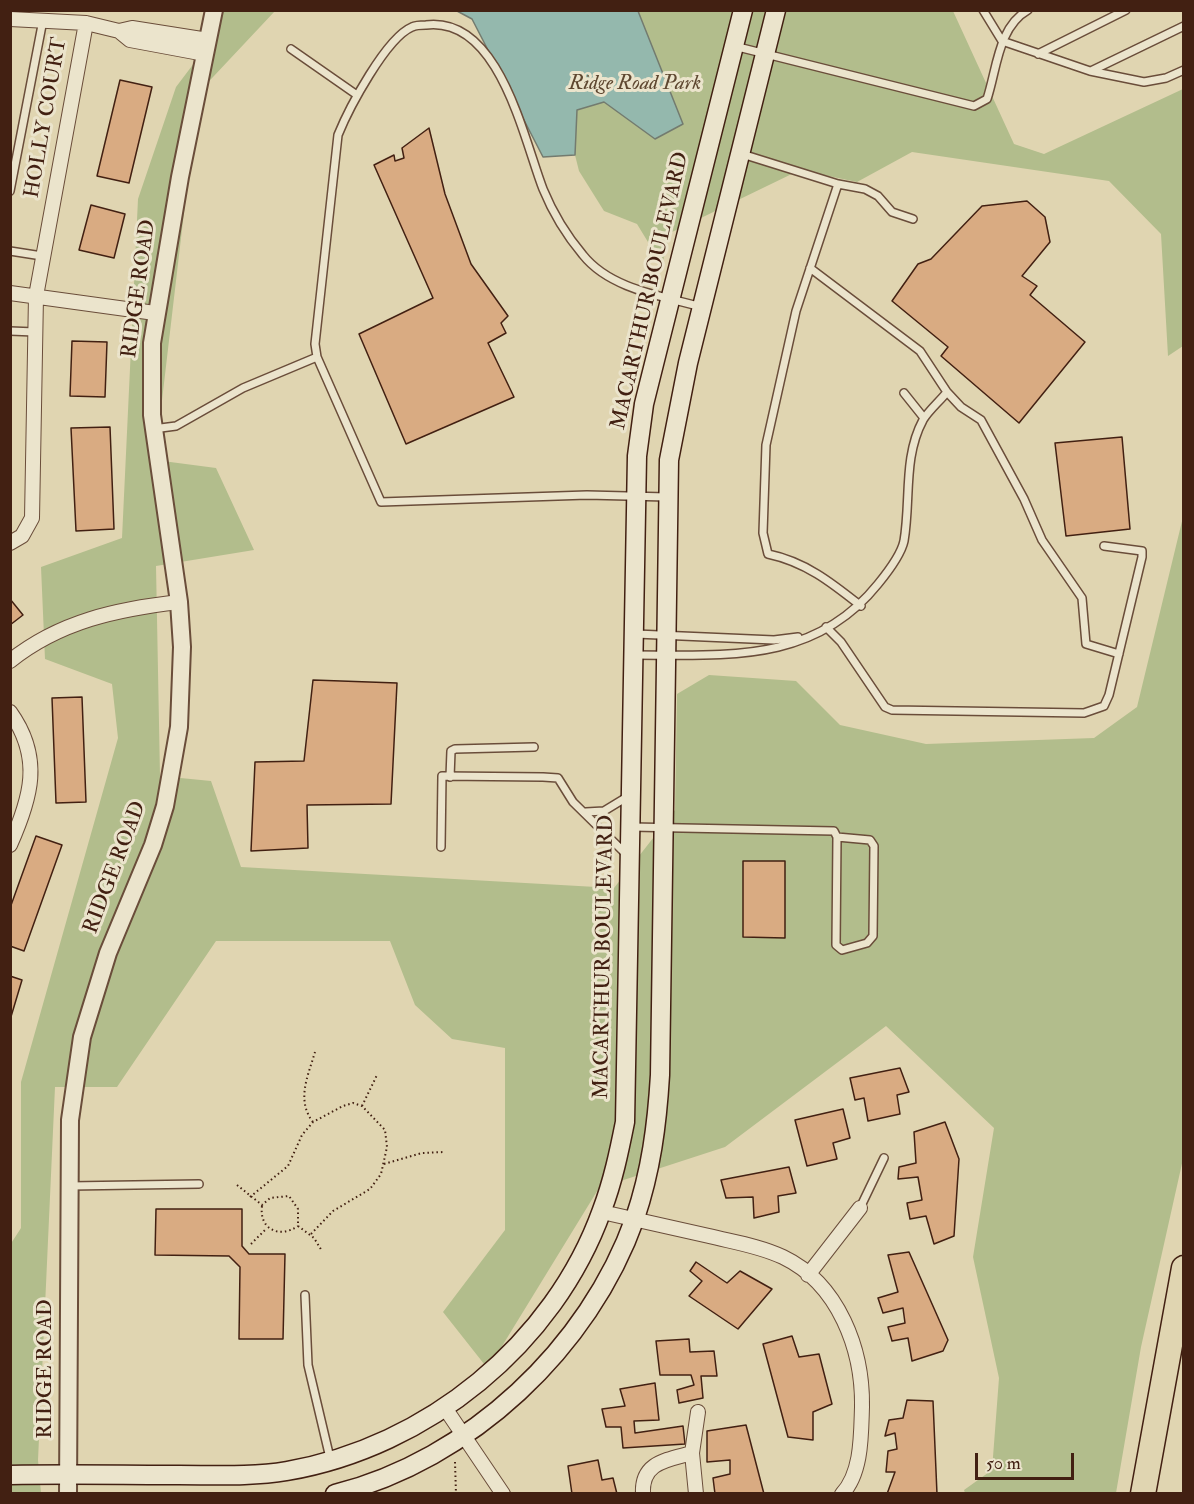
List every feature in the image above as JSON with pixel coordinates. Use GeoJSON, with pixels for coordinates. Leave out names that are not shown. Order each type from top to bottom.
{"type":"FeatureCollection","features":[{"type":"Feature","properties":{"kind":"highway"},"geometry":{"type":"LineString","coordinates":[[1143,1494],[1184,1268]]}},
{"type":"Feature","properties":{"kind":"main road","name":"MACARTHUR BOULEVARD"},"geometry":{"type":"LineString","coordinates":[[10,1475],[241,1475],[287,1471],[331,1461],[373,1446],[445,1408],[504,1360],[534,1327],[562,1290],[602,1212],[615,1170],[624,1122],[634,496],[645,404],[743,10]]}},
{"type":"Feature","properties":{"kind":"main road"},"geometry":{"type":"LineString","coordinates":[[335,1494],[363,1488],[425,1458],[464,1435],[527,1383],[559,1348],[590,1307],[614,1264],[634,1219],[648,1175],[657,1126],[667,498],[677,410],[776,10]]}},
{"type":"Feature","properties":{"kind":"main road"},"geometry":{"type":"LineString","coordinates":[[709,146],[741,154]]}},
{"type":"Feature","properties":{"kind":"street","name":"RIDGE ROAD"},"geometry":{"type":"LineString","coordinates":[[68,1494],[70,1120],[82,1037],[108,953],[153,845],[173,767],[182,687],[179,602],[153,429],[150,383],[155,313],[214,10]]}},
{"type":"Feature","properties":{"kind":"street"},"geometry":{"type":"LineString","coordinates":[[10,19],[44,15],[119,31],[132,28],[206,47]]}},
{"type":"Feature","properties":{"kind":"street","name":"HOLLY COURT"},"geometry":{"type":"LineString","coordinates":[[10,543],[22,536],[32,518],[36,296],[86,23]]}},
{"type":"Feature","properties":{"kind":"street"},"geometry":{"type":"LineString","coordinates":[[10,293],[155,313]]}},
{"type":"Feature","properties":{"kind":"street"},"geometry":{"type":"LineString","coordinates":[[10,661],[44,638],[100,614],[132,607],[179,602]]}},
{"type":"Feature","properties":{"kind":"street"},"geometry":{"type":"LineString","coordinates":[[10,712],[24,736],[31,769],[26,809],[10,845]]}},
{"type":"Feature","properties":{"kind":"street"},"geometry":{"type":"LineString","coordinates":[[808,1275],[860,1208]]}},
{"type":"Feature","properties":{"kind":"street"},"geometry":{"type":"LineString","coordinates":[[602,1212],[743,1244],[784,1257],[808,1275],[837,1308],[855,1346],[860,1367],[861,1421],[855,1488],[842,1494]]}},
{"type":"Feature","properties":{"kind":"street"},"geometry":{"type":"LineString","coordinates":[[445,1408],[503,1494]]}},
{"type":"Feature","properties":{"kind":"street"},"geometry":{"type":"LineString","coordinates":[[696,1494],[692,1454],[698,1412]]}},
{"type":"Feature","properties":{"kind":"street"},"geometry":{"type":"LineString","coordinates":[[643,1494],[643,1483],[650,1468],[657,1463],[692,1454]]}},
{"type":"Feature","properties":{"kind":"lane"},"geometry":{"type":"LineString","coordinates":[[983,10],[1002,41],[1090,71],[1144,82],[1166,78],[1184,70]]}},
{"type":"Feature","properties":{"kind":"lane"},"geometry":{"type":"LineString","coordinates":[[734,46],[974,106],[987,99],[1002,41],[1017,16],[1028,10]]}},
{"type":"Feature","properties":{"kind":"lane"},"geometry":{"type":"LineString","coordinates":[[1038,54],[1126,10]]}},
{"type":"Feature","properties":{"kind":"lane","name":"HOLLY COURT"},"geometry":{"type":"LineString","coordinates":[[10,191],[44,15]]}},
{"type":"Feature","properties":{"kind":"lane"},"geometry":{"type":"LineString","coordinates":[[667,498],[587,495],[381,502],[317,357],[315,344],[339,135],[357,95],[394,43],[412,27],[438,23],[462,30],[478,43],[500,77],[518,114],[544,191],[584,256],[605,274],[633,287],[702,307]]}},
{"type":"Feature","properties":{"kind":"lane"},"geometry":{"type":"LineString","coordinates":[[1090,71],[1184,26]]}},
{"type":"Feature","properties":{"kind":"lane"},"geometry":{"type":"LineString","coordinates":[[291,49],[357,95]]}},
{"type":"Feature","properties":{"kind":"lane"},"geometry":{"type":"LineString","coordinates":[[741,154],[838,184],[865,189],[878,196],[892,212],[914,219]]}},
{"type":"Feature","properties":{"kind":"lane"},"geometry":{"type":"LineString","coordinates":[[838,184],[796,311],[766,445],[763,533],[768,554],[788,558],[819,573],[861,606]]}},
{"type":"Feature","properties":{"kind":"lane"},"geometry":{"type":"LineString","coordinates":[[10,251],[42,256]]}},
{"type":"Feature","properties":{"kind":"lane"},"geometry":{"type":"LineString","coordinates":[[810,268],[920,351],[947,392],[961,407],[981,420],[1024,499],[1042,540],[1082,598],[1086,644],[1119,654]]}},
{"type":"Feature","properties":{"kind":"lane"},"geometry":{"type":"LineString","coordinates":[[10,331],[35,332]]}},
{"type":"Feature","properties":{"kind":"lane"},"geometry":{"type":"LineString","coordinates":[[153,429],[176,426],[243,388],[317,357]]}},
{"type":"Feature","properties":{"kind":"lane"},"geometry":{"type":"LineString","coordinates":[[632,655],[751,654],[779,648],[810,635],[861,606],[884,577],[903,544],[911,450],[924,418],[947,392]]}},
{"type":"Feature","properties":{"kind":"lane"},"geometry":{"type":"LineString","coordinates":[[904,393],[924,418]]}},
{"type":"Feature","properties":{"kind":"lane"},"geometry":{"type":"LineString","coordinates":[[826,627],[841,642],[885,707],[892,710],[1084,713],[1104,706],[1119,654],[1142,551],[1104,546]]}},
{"type":"Feature","properties":{"kind":"lane"},"geometry":{"type":"LineString","coordinates":[[632,634],[774,640],[810,635]]}},
{"type":"Feature","properties":{"kind":"lane"},"geometry":{"type":"LineString","coordinates":[[450,777],[451,751],[455,748],[534,747]]}},
{"type":"Feature","properties":{"kind":"lane"},"geometry":{"type":"LineString","coordinates":[[441,847],[442,776],[558,778],[573,802],[586,812],[611,842],[629,856]]}},
{"type":"Feature","properties":{"kind":"lane"},"geometry":{"type":"LineString","coordinates":[[586,812],[604,811],[621,803],[630,794]]}},
{"type":"Feature","properties":{"kind":"lane"},"geometry":{"type":"LineString","coordinates":[[630,827],[834,831],[837,837],[836,945],[842,950],[867,943],[873,936],[874,846],[870,840],[837,837]]}},
{"type":"Feature","properties":{"kind":"lane"},"geometry":{"type":"LineString","coordinates":[[860,1208],[884,1158]]}},
{"type":"Feature","properties":{"kind":"lane"},"geometry":{"type":"LineString","coordinates":[[69,1186],[199,1184]]}},
{"type":"Feature","properties":{"kind":"lane"},"geometry":{"type":"LineString","coordinates":[[305,1295],[308,1365],[331,1461]]}},
{"type":"Feature","properties":{"kind":"path"},"geometry":{"type":"LineString","coordinates":[[313,1122],[304,1106],[304,1094],[315,1052]]}},
{"type":"Feature","properties":{"kind":"path"},"geometry":{"type":"LineString","coordinates":[[362,1106],[377,1075]]}},
{"type":"Feature","properties":{"kind":"path"},"geometry":{"type":"LineString","coordinates":[[250,1197],[288,1166],[302,1135],[313,1122],[343,1106],[353,1103],[362,1106],[384,1130],[387,1141],[384,1164],[370,1189],[333,1211],[310,1235]]}},
{"type":"Feature","properties":{"kind":"path"},"geometry":{"type":"LineString","coordinates":[[384,1164],[422,1153],[445,1152]]}},
{"type":"Feature","properties":{"kind":"path"},"geometry":{"type":"LineString","coordinates":[[237,1185],[262,1205]]}},
{"type":"Feature","properties":{"kind":"path"},"geometry":{"type":"LineString","coordinates":[[289,1196],[298,1209],[298,1226],[291,1231],[281,1232],[267,1228],[262,1222],[262,1205],[270,1198],[289,1196]]}},
{"type":"Feature","properties":{"kind":"path"},"geometry":{"type":"LineString","coordinates":[[298,1226],[310,1235],[322,1251]]}},
{"type":"Feature","properties":{"kind":"path"},"geometry":{"type":"LineString","coordinates":[[251,1244],[267,1228]]}},
{"type":"Feature","properties":{"kind":"path"},"geometry":{"type":"LineString","coordinates":[[454,1462],[456,1494]]}},
{"type":"Feature","properties":{"kind":"green space"},"geometry":{"type":"Polygon","coordinates":[[[211,11],[275,11],[198,93],[155,460],[216,468],[254,550],[156,566],[160,776],[211,781],[241,867],[614,888],[675,810],[677,694],[709,675],[796,681],[840,725],[926,744],[1094,738],[1137,707],[1183,517],[1183,1159],[1141,1347],[1116,1493],[965,1493],[964,1490],[992,1470],[999,1378],[973,1257],[994,1128],[886,1026],[725,1147],[599,1188],[488,1369],[443,1312],[505,1230],[505,1048],[452,1039],[415,1005],[390,941],[216,941],[117,1087],[55,1087],[38,1460],[41,1493],[11,1493],[10,1245],[21,1228],[21,1082],[118,738],[112,684],[45,659],[41,567],[122,538],[138,199],[176,87],[207,46],[211,11]]]}},
{"type":"Feature","properties":{"kind":"green space","name":"Ridge Road Park"},"geometry":{"type":"Polygon","coordinates":[[[507,11],[953,11],[1014,144],[1044,154],[1183,89],[1183,346],[1168,356],[1161,234],[1109,181],[912,152],[857,182],[800,170],[670,233],[662,265],[637,224],[604,211],[579,171],[575,155],[576,124],[507,11]]]}},
{"type":"Feature","properties":{"kind":"water"},"geometry":{"type":"Polygon","coordinates":[[[457,11],[638,11],[683,124],[655,139],[604,102],[577,110],[575,155],[543,157],[472,19],[457,11]]]}},
{"type":"Feature","properties":{"kind":"building"},"geometry":{"type":"Polygon","coordinates":[[[120,80],[152,87],[129,183],[97,176],[120,80]]]}},
{"type":"Feature","properties":{"kind":"building"},"geometry":{"type":"Polygon","coordinates":[[[429,128],[445,194],[471,264],[508,316],[501,323],[506,333],[488,343],[514,397],[406,444],[359,334],[433,298],[374,165],[394,155],[395,161],[404,158],[402,148],[429,128]]]}},
{"type":"Feature","properties":{"kind":"building"},"geometry":{"type":"Polygon","coordinates":[[[1027,201],[1045,217],[1050,242],[1022,276],[1037,286],[1030,295],[1085,342],[1019,423],[941,356],[948,347],[892,301],[918,264],[931,259],[982,206],[1027,201]]]}},
{"type":"Feature","properties":{"kind":"building"},"geometry":{"type":"Polygon","coordinates":[[[91,205],[125,214],[114,258],[79,250],[91,205]]]}},
{"type":"Feature","properties":{"kind":"building"},"geometry":{"type":"Polygon","coordinates":[[[72,341],[107,342],[105,397],[70,396],[72,341]]]}},
{"type":"Feature","properties":{"kind":"building"},"geometry":{"type":"Polygon","coordinates":[[[110,427],[114,529],[76,531],[71,428],[110,427]]]}},
{"type":"Feature","properties":{"kind":"building"},"geometry":{"type":"Polygon","coordinates":[[[1122,437],[1130,529],[1066,536],[1055,443],[1122,437]]]}},
{"type":"Feature","properties":{"kind":"building"},"geometry":{"type":"Polygon","coordinates":[[[10,599],[23,615],[10,625],[10,599]]]}},
{"type":"Feature","properties":{"kind":"building"},"geometry":{"type":"Polygon","coordinates":[[[313,680],[397,683],[391,804],[307,805],[308,848],[251,851],[255,762],[304,761],[313,680]]]}},
{"type":"Feature","properties":{"kind":"building"},"geometry":{"type":"Polygon","coordinates":[[[82,697],[86,802],[56,803],[52,698],[82,697]]]}},
{"type":"Feature","properties":{"kind":"building"},"geometry":{"type":"Polygon","coordinates":[[[36,836],[62,845],[24,951],[10,946],[10,908],[36,836]]]}},
{"type":"Feature","properties":{"kind":"building"},"geometry":{"type":"Polygon","coordinates":[[[743,861],[785,861],[785,938],[743,937],[743,861]]]}},
{"type":"Feature","properties":{"kind":"building"},"geometry":{"type":"Polygon","coordinates":[[[10,976],[22,980],[10,1020],[10,976]]]}},
{"type":"Feature","properties":{"kind":"building"},"geometry":{"type":"Polygon","coordinates":[[[900,1068],[909,1092],[897,1095],[900,1114],[868,1121],[864,1098],[855,1100],[850,1078],[900,1068]]]}},
{"type":"Feature","properties":{"kind":"building"},"geometry":{"type":"Polygon","coordinates":[[[843,1109],[850,1138],[833,1143],[837,1159],[807,1166],[795,1120],[843,1109]]]}},
{"type":"Feature","properties":{"kind":"building"},"geometry":{"type":"Polygon","coordinates":[[[945,1122],[959,1159],[954,1236],[934,1244],[926,1216],[910,1219],[907,1203],[922,1200],[918,1177],[898,1179],[899,1167],[916,1163],[914,1132],[945,1122]]]}},
{"type":"Feature","properties":{"kind":"building"},"geometry":{"type":"Polygon","coordinates":[[[789,1167],[796,1193],[778,1196],[779,1212],[754,1218],[753,1197],[726,1198],[721,1180],[789,1167]]]}},
{"type":"Feature","properties":{"kind":"building"},"geometry":{"type":"Polygon","coordinates":[[[156,1209],[242,1209],[242,1246],[249,1254],[285,1254],[283,1339],[239,1339],[240,1267],[229,1256],[155,1255],[156,1209]]]}},
{"type":"Feature","properties":{"kind":"building"},"geometry":{"type":"Polygon","coordinates":[[[909,1252],[948,1340],[943,1351],[912,1361],[908,1338],[892,1341],[888,1327],[905,1323],[903,1308],[883,1313],[878,1298],[898,1292],[888,1255],[909,1252]]]}},
{"type":"Feature","properties":{"kind":"building"},"geometry":{"type":"Polygon","coordinates":[[[696,1262],[727,1283],[740,1271],[772,1289],[738,1329],[689,1296],[702,1281],[690,1271],[696,1262]]]}},
{"type":"Feature","properties":{"kind":"building"},"geometry":{"type":"Polygon","coordinates":[[[792,1336],[799,1357],[819,1354],[832,1404],[813,1412],[813,1440],[788,1437],[763,1344],[792,1336]]]}},
{"type":"Feature","properties":{"kind":"building"},"geometry":{"type":"Polygon","coordinates":[[[689,1339],[690,1352],[714,1351],[717,1376],[701,1376],[703,1398],[679,1403],[677,1390],[694,1385],[691,1375],[660,1375],[656,1341],[689,1339]]]}},
{"type":"Feature","properties":{"kind":"building"},"geometry":{"type":"Polygon","coordinates":[[[655,1383],[659,1420],[634,1421],[635,1433],[683,1426],[685,1444],[623,1448],[621,1427],[606,1427],[602,1409],[625,1406],[620,1389],[655,1383]]]}},
{"type":"Feature","properties":{"kind":"building"},"geometry":{"type":"Polygon","coordinates":[[[907,1400],[933,1401],[937,1494],[887,1494],[895,1472],[886,1472],[888,1451],[897,1449],[895,1433],[885,1436],[889,1420],[903,1418],[907,1400]]]}},
{"type":"Feature","properties":{"kind":"building"},"geometry":{"type":"Polygon","coordinates":[[[746,1425],[764,1494],[715,1494],[713,1478],[730,1474],[730,1460],[707,1462],[707,1431],[746,1425]]]}},
{"type":"Feature","properties":{"kind":"building"},"geometry":{"type":"Polygon","coordinates":[[[598,1460],[602,1480],[613,1478],[617,1494],[572,1494],[568,1466],[598,1460]]]}}]}
